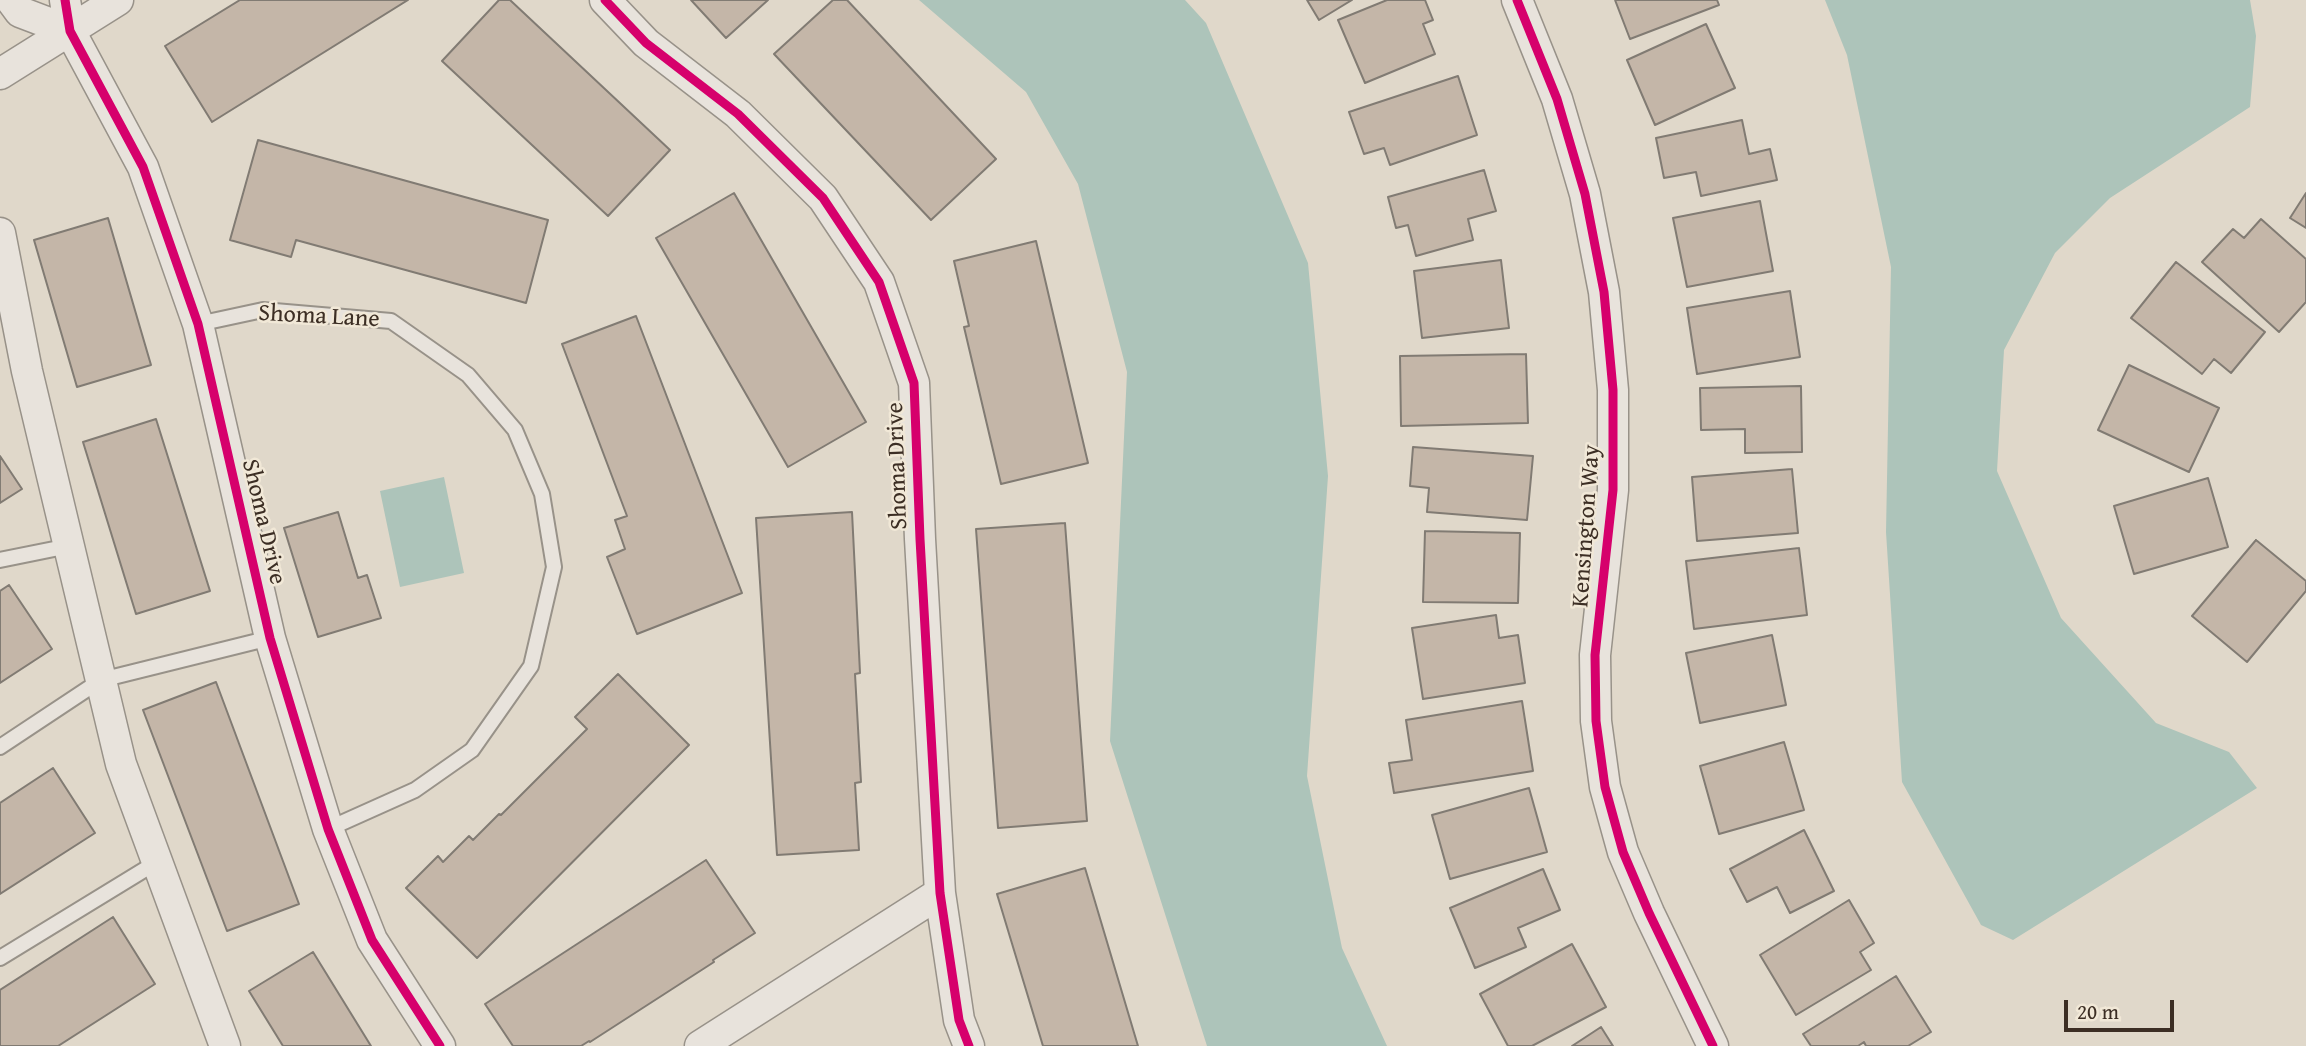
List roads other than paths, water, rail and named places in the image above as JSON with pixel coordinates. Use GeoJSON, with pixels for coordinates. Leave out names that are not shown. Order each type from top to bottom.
{"type":"FeatureCollection","features":[{"type":"Feature","properties":{"kind":"street"},"geometry":{"type":"LineString","coordinates":[[11,0],[20,12],[70,31]]}},
{"type":"Feature","properties":{"kind":"street","name":"Shoma Drive"},"geometry":{"type":"LineString","coordinates":[[65,0],[70,31],[143,167],[198,324],[270,638],[328,829],[372,940],[440,1046]]}},
{"type":"Feature","properties":{"kind":"street"},"geometry":{"type":"LineString","coordinates":[[0,74],[118,0]]}},
{"type":"Feature","properties":{"kind":"street","name":"Shoma Drive"},"geometry":{"type":"LineString","coordinates":[[605,0],[646,43],[738,114],[823,198],[879,282],[914,383],[940,893],[960,1020],[970,1046]]}},
{"type":"Feature","properties":{"kind":"street","name":"Kensington Way"},"geometry":{"type":"LineString","coordinates":[[1517,0],[1557,99],[1585,194],[1604,292],[1613,390],[1613,490],[1595,668],[1596,721],[1605,787],[1623,852],[1713,1046]]}},
{"type":"Feature","properties":{"kind":"street"},"geometry":{"type":"LineString","coordinates":[[0,233],[4,276],[121,764],[225,1046]]}},
{"type":"Feature","properties":{"kind":"street"},"geometry":{"type":"LineString","coordinates":[[700,1046],[940,893]]}},
{"type":"Feature","properties":{"kind":"lane","name":"Shoma Lane"},"geometry":{"type":"LineString","coordinates":[[198,324],[263,310],[391,321],[468,375],[515,430],[542,494],[554,567],[531,666],[472,750],[415,790],[328,829]]}},
{"type":"Feature","properties":{"kind":"lane"},"geometry":{"type":"LineString","coordinates":[[0,561],[69,546]]}},
{"type":"Feature","properties":{"kind":"lane"},"geometry":{"type":"LineString","coordinates":[[0,747],[101,680],[270,638]]}},
{"type":"Feature","properties":{"kind":"lane"},"geometry":{"type":"LineString","coordinates":[[0,958],[157,862]]}}]}
